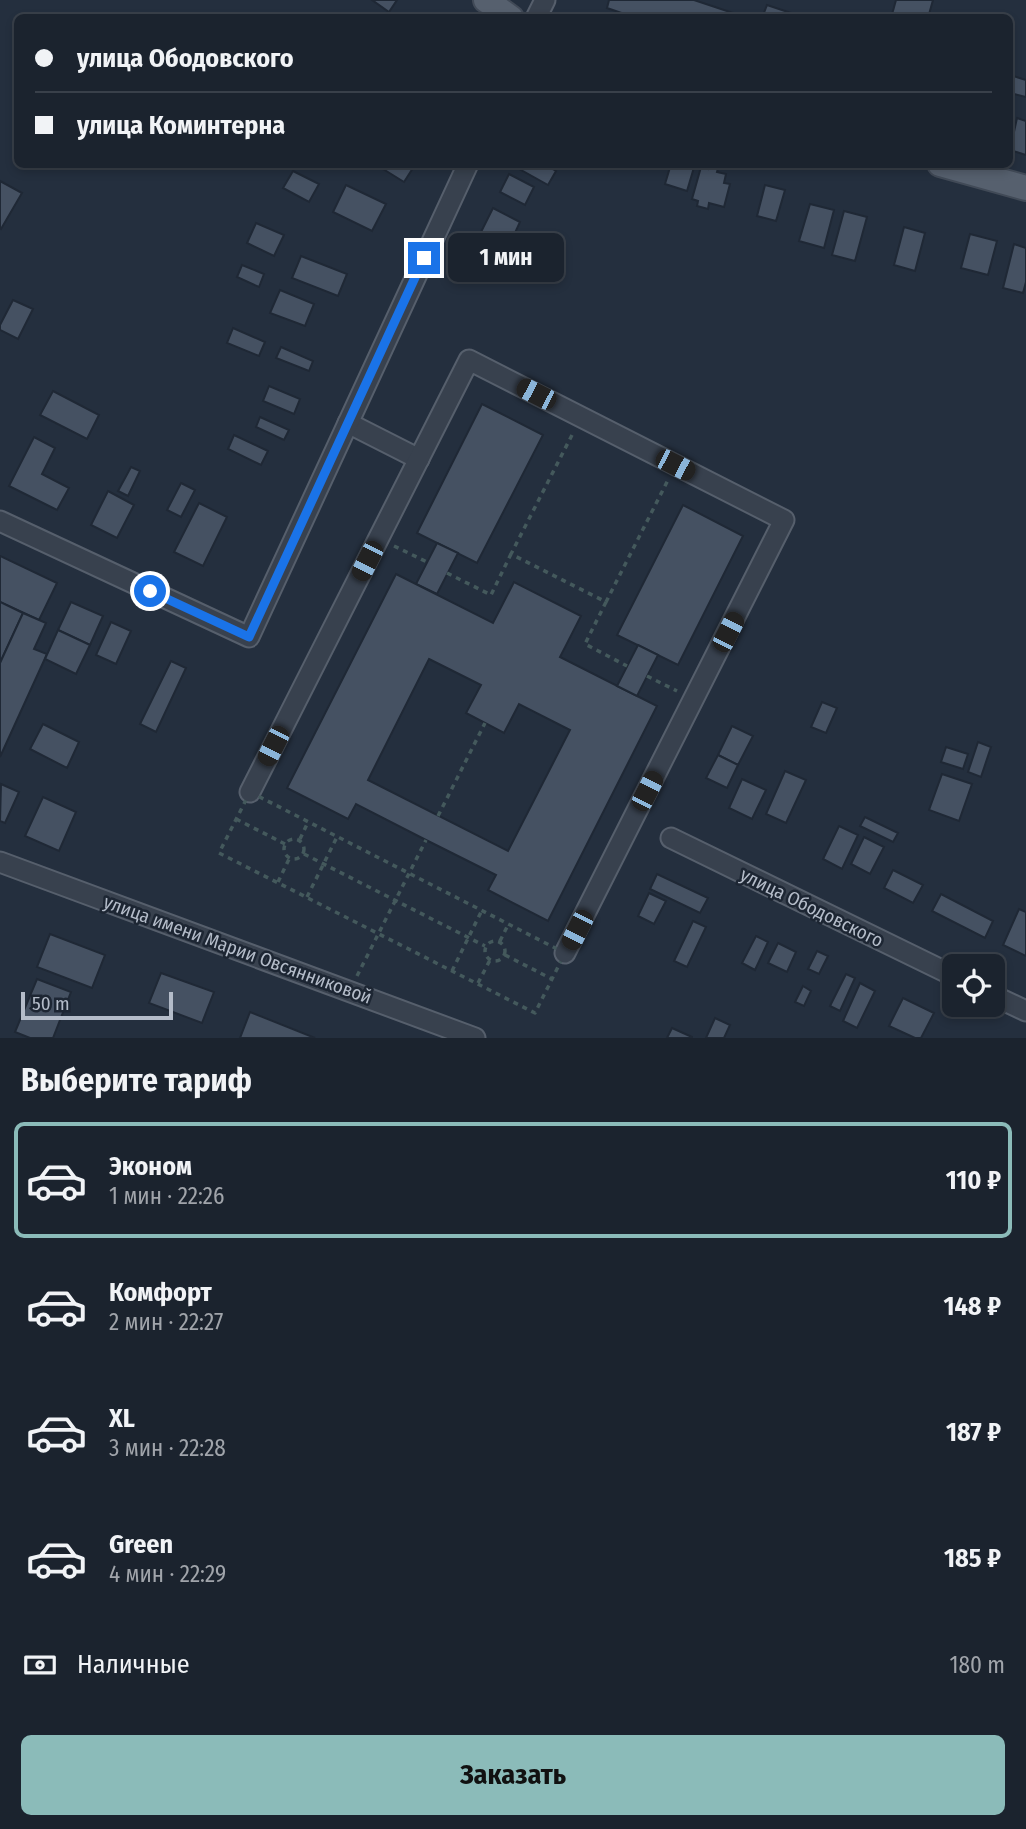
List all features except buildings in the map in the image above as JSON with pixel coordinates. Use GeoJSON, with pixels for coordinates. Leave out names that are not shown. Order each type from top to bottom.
{"type":"FeatureCollection","features":[{"type":"Feature","properties":{"kind":"main road"},"geometry":{"type":"LineString","coordinates":[[486,0],[505,14]]}},
{"type":"Feature","properties":{"kind":"main road"},"geometry":{"type":"LineString","coordinates":[[954,168],[1026,188]]}},
{"type":"Feature","properties":{"kind":"street"},"geometry":{"type":"LineString","coordinates":[[0,521],[249,637],[466,168]]}},
{"type":"Feature","properties":{"kind":"street"},"geometry":{"type":"LineString","coordinates":[[250,792],[469,360],[784,520],[565,953]]}},
{"type":"Feature","properties":{"kind":"street"},"geometry":{"type":"LineString","coordinates":[[348,423],[419,458]]}},
{"type":"Feature","properties":{"kind":"street","name":"улица Ободовского"},"geometry":{"type":"LineString","coordinates":[[671,838],[942,970]]}},
{"type":"Feature","properties":{"kind":"street","name":"улица имени Марии Овсянниковой"},"geometry":{"type":"LineString","coordinates":[[0,862],[475,1038]]}},
{"type":"Feature","properties":{"kind":"street"},"geometry":{"type":"LineString","coordinates":[[1005,1001],[1026,1011]]}},
{"type":"Feature","properties":{"kind":"path"},"geometry":{"type":"LineString","coordinates":[[447,573],[491,595],[581,417]]}},
{"type":"Feature","properties":{"kind":"path"},"geometry":{"type":"LineString","coordinates":[[627,666],[585,644],[675,465]]}},
{"type":"Feature","properties":{"kind":"path"},"geometry":{"type":"LineString","coordinates":[[379,538],[426,562]]}},
{"type":"Feature","properties":{"kind":"path"},"geometry":{"type":"LineString","coordinates":[[511,554],[606,602]]}},
{"type":"Feature","properties":{"kind":"path"},"geometry":{"type":"LineString","coordinates":[[648,676],[694,699]]}},
{"type":"Feature","properties":{"kind":"path"},"geometry":{"type":"LineString","coordinates":[[438,816],[485,723]]}},
{"type":"Feature","properties":{"kind":"path"},"geometry":{"type":"LineString","coordinates":[[250,792],[565,953],[535,1013],[219,853],[236,819],[250,792]]}},
{"type":"Feature","properties":{"kind":"path"},"geometry":{"type":"LineString","coordinates":[[236,819],[285,844]]}},
{"type":"Feature","properties":{"kind":"path"},"geometry":{"type":"LineString","coordinates":[[299,840],[308,822]]}},
{"type":"Feature","properties":{"kind":"path"},"geometry":{"type":"LineString","coordinates":[[307,897],[337,837]]}},
{"type":"Feature","properties":{"kind":"path"},"geometry":{"type":"LineString","coordinates":[[294,838],[299,840],[305,848],[304,854],[295,860],[290,859],[284,850],[285,844],[294,838]]}},
{"type":"Feature","properties":{"kind":"path"},"geometry":{"type":"LineString","coordinates":[[349,990],[426,840]]}},
{"type":"Feature","properties":{"kind":"path"},"geometry":{"type":"LineString","coordinates":[[304,854],[485,946]]}},
{"type":"Feature","properties":{"kind":"path"},"geometry":{"type":"LineString","coordinates":[[278,882],[290,859]]}},
{"type":"Feature","properties":{"kind":"path"},"geometry":{"type":"LineString","coordinates":[[452,971],[482,911]]}},
{"type":"Feature","properties":{"kind":"path"},"geometry":{"type":"LineString","coordinates":[[500,942],[509,924]]}},
{"type":"Feature","properties":{"kind":"path"},"geometry":{"type":"LineString","coordinates":[[495,940],[500,942],[506,950],[505,955],[501,960],[490,960],[486,957],[485,946],[495,940]]}},
{"type":"Feature","properties":{"kind":"path"},"geometry":{"type":"LineString","coordinates":[[505,955],[552,979]]}},
{"type":"Feature","properties":{"kind":"path"},"geometry":{"type":"LineString","coordinates":[[478,984],[490,960]]}},
{"type":"Feature","properties":{"kind":"route"},"geometry":{"type":"LineString","coordinates":[[150,591],[249,637],[424,258]]}}]}
